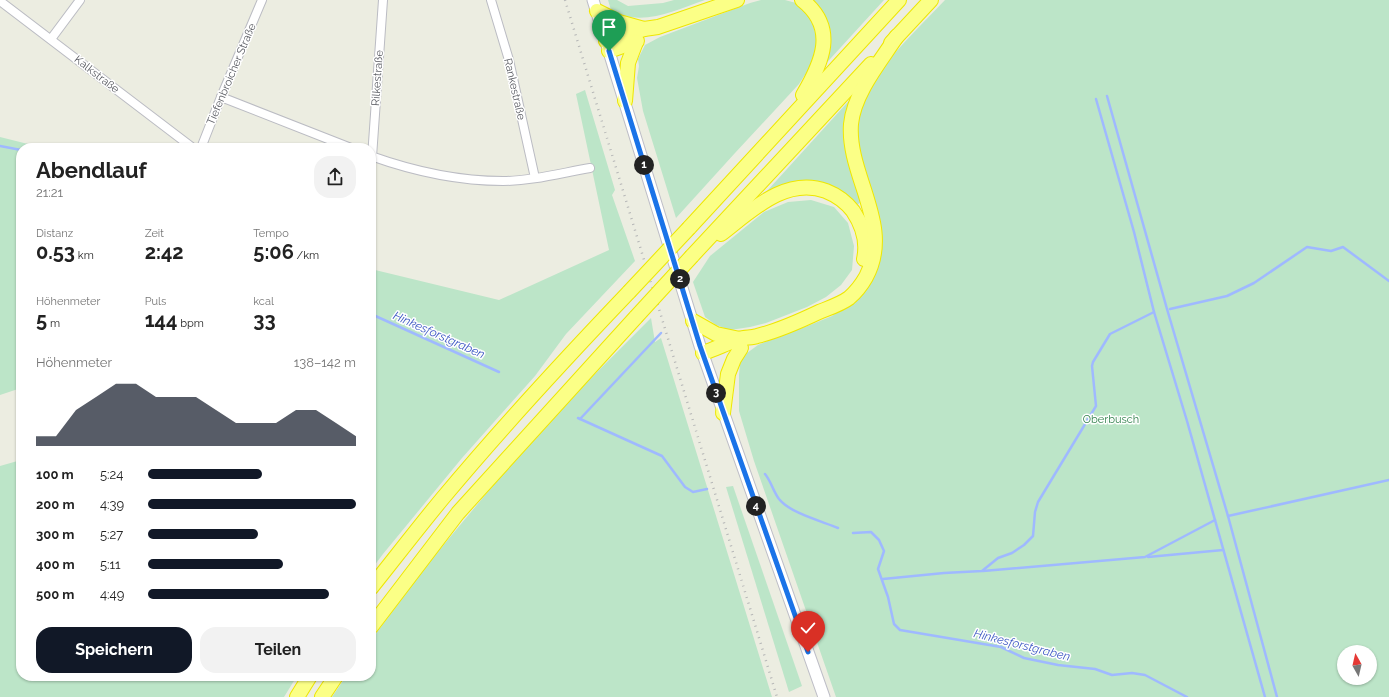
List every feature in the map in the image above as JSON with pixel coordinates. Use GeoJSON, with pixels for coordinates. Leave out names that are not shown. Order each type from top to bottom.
{"type":"FeatureCollection","features":[{"type":"Feature","properties":{"kind":"highway"},"geometry":{"type":"LineString","coordinates":[[608,46],[644,29],[658,27],[737,0]]}},
{"type":"Feature","properties":{"kind":"highway"},"geometry":{"type":"LineString","coordinates":[[789,118],[813,77],[824,45],[823,30],[818,17],[810,6],[802,0]]}},
{"type":"Feature","properties":{"kind":"highway"},"geometry":{"type":"LineString","coordinates":[[376,582],[442,498],[562,362],[899,0]]}},
{"type":"Feature","properties":{"kind":"highway"},"geometry":{"type":"LineString","coordinates":[[376,620],[458,513],[692,256],[931,0]]}},
{"type":"Feature","properties":{"kind":"highway"},"geometry":{"type":"LineString","coordinates":[[595,5],[618,22],[644,29]]}},
{"type":"Feature","properties":{"kind":"highway"},"geometry":{"type":"LineString","coordinates":[[608,46],[636,42],[658,27]]}},
{"type":"Feature","properties":{"kind":"highway"},"geometry":{"type":"LineString","coordinates":[[704,358],[830,308],[849,298],[861,285],[871,267],[875,251],[875,230],[871,209],[857,168],[853,149],[851,124],[855,106],[865,86],[897,36]]}},
{"type":"Feature","properties":{"kind":"highway"},"geometry":{"type":"LineString","coordinates":[[625,101],[628,63],[636,42]]}},
{"type":"Feature","properties":{"kind":"highway"},"geometry":{"type":"LineString","coordinates":[[692,256],[755,209],[777,195],[790,190],[802,188],[818,188],[834,194],[849,206],[860,221],[865,236],[866,250],[863,265],[855,281],[830,308]]}},
{"type":"Feature","properties":{"kind":"highway"},"geometry":{"type":"LineString","coordinates":[[693,321],[716,334],[741,343]]}},
{"type":"Feature","properties":{"kind":"highway"},"geometry":{"type":"LineString","coordinates":[[723,413],[728,374],[741,343]]}},
{"type":"Feature","properties":{"kind":"highway"},"geometry":{"type":"LineString","coordinates":[[297,697],[307,681]]}},
{"type":"Feature","properties":{"kind":"highway"},"geometry":{"type":"LineString","coordinates":[[322,697],[333,681]]}},
{"type":"Feature","properties":{"kind":"main road"},"geometry":{"type":"LineString","coordinates":[[595,5],[704,358],[824,697]]}},
{"type":"Feature","properties":{"kind":"street"},"geometry":{"type":"LineString","coordinates":[[51,39],[80,0]]}},
{"type":"Feature","properties":{"kind":"street","name":"Tiefenbroicher Straße"},"geometry":{"type":"LineString","coordinates":[[203,143],[262,0]]}},
{"type":"Feature","properties":{"kind":"street","name":"Rilkestraße"},"geometry":{"type":"LineString","coordinates":[[373,143],[382,0]]}},
{"type":"Feature","properties":{"kind":"street","name":"Rankestraße"},"geometry":{"type":"LineString","coordinates":[[491,0],[509,60],[535,178]]}},
{"type":"Feature","properties":{"kind":"street","name":"Kalkstraße"},"geometry":{"type":"LineString","coordinates":[[0,1],[186,143]]}},
{"type":"Feature","properties":{"kind":"street"},"geometry":{"type":"LineString","coordinates":[[221,97],[337,143]]}},
{"type":"Feature","properties":{"kind":"street"},"geometry":{"type":"LineString","coordinates":[[376,157],[412,170],[453,177],[503,181],[535,178],[590,168]]}},
{"type":"Feature","properties":{"kind":"green space"},"geometry":{"type":"Polygon","coordinates":[[[608,0],[617,0],[628,6],[663,3],[674,0],[705,0],[658,16],[634,17],[622,15],[611,10],[608,0]]]}},
{"type":"Feature","properties":{"kind":"green space"},"geometry":{"type":"Polygon","coordinates":[[[761,0],[785,0],[796,3],[808,14],[817,29],[817,48],[812,64],[799,84],[676,218],[643,111],[637,78],[639,66],[638,59],[645,45],[660,37],[761,0]]]}},
{"type":"Feature","properties":{"kind":"green space"},"geometry":{"type":"Polygon","coordinates":[[[811,0],[884,0],[820,70],[825,56],[811,0]]]}},
{"type":"Feature","properties":{"kind":"green space","name":"Oberbusch"},"geometry":{"type":"Polygon","coordinates":[[[945,0],[1389,0],[1389,697],[836,697],[754,461],[739,411],[740,362],[747,353],[758,345],[832,316],[850,303],[875,271],[867,192],[857,133],[859,112],[864,97],[883,67],[945,0]]]}},
{"type":"Feature","properties":{"kind":"green space"},"geometry":{"type":"Polygon","coordinates":[[[585,90],[615,190],[612,195],[635,261],[566,334],[535,376],[462,458],[376,563],[376,270],[499,300],[609,250],[576,94],[585,90]]]}},
{"type":"Feature","properties":{"kind":"green space"},"geometry":{"type":"Polygon","coordinates":[[[856,93],[848,115],[863,200],[855,207],[834,188],[819,182],[810,182],[791,187],[757,202],[856,93]]]}},
{"type":"Feature","properties":{"kind":"green space"},"geometry":{"type":"Polygon","coordinates":[[[0,137],[24,143],[16,143],[16,390],[0,395],[0,137]]]}},
{"type":"Feature","properties":{"kind":"green space"},"geometry":{"type":"Polygon","coordinates":[[[811,200],[834,207],[848,223],[854,246],[852,270],[841,285],[826,297],[807,307],[766,323],[750,327],[730,330],[716,325],[705,317],[693,282],[710,256],[764,212],[788,202],[811,200]]]}},
{"type":"Feature","properties":{"kind":"green space"},"geometry":{"type":"Polygon","coordinates":[[[651,318],[655,342],[661,338],[772,697],[332,697],[343,681],[376,681],[376,633],[431,560],[496,482],[582,387],[651,318]]]}},
{"type":"Feature","properties":{"kind":"green space"},"geometry":{"type":"Polygon","coordinates":[[[16,461],[16,681],[294,681],[284,697],[0,697],[0,466],[16,461]]]}},
{"type":"Feature","properties":{"kind":"green space"},"geometry":{"type":"Polygon","coordinates":[[[733,486],[802,686],[789,692],[726,487],[733,486]]]}},
{"type":"Feature","properties":{"kind":"waterway"},"geometry":{"type":"LineString","coordinates":[[1107,96],[1167,309],[1228,516],[1277,697]]}},
{"type":"Feature","properties":{"kind":"waterway"},"geometry":{"type":"LineString","coordinates":[[1096,99],[1134,232],[1154,312],[1187,421],[1265,697]]}},
{"type":"Feature","properties":{"kind":"waterway","name":"Hinkesforstgraben"},"geometry":{"type":"LineString","coordinates":[[0,146],[16,149]]}},
{"type":"Feature","properties":{"kind":"waterway"},"geometry":{"type":"LineString","coordinates":[[1170,309],[1227,296],[1254,283],[1307,247],[1331,251],[1343,247],[1389,281]]}},
{"type":"Feature","properties":{"kind":"waterway"},"geometry":{"type":"LineString","coordinates":[[883,579],[982,571],[998,558],[1012,553],[1024,545],[1033,536],[1035,512],[1038,502],[1096,406],[1092,366],[1093,362],[1110,334],[1154,312]]}},
{"type":"Feature","properties":{"kind":"waterway","name":"Hinkesforstgraben"},"geometry":{"type":"LineString","coordinates":[[376,316],[499,372]]}},
{"type":"Feature","properties":{"kind":"waterway"},"geometry":{"type":"LineString","coordinates":[[580,419],[661,333]]}},
{"type":"Feature","properties":{"kind":"waterway","name":"Hinkesforstgraben"},"geometry":{"type":"LineString","coordinates":[[578,418],[662,456],[685,487],[693,492],[707,489]]}},
{"type":"Feature","properties":{"kind":"waterway","name":"Hinkesforstgraben"},"geometry":{"type":"LineString","coordinates":[[765,474],[777,496],[784,504],[798,512],[838,528]]}},
{"type":"Feature","properties":{"kind":"waterway"},"geometry":{"type":"LineString","coordinates":[[1228,516],[1389,480]]}},
{"type":"Feature","properties":{"kind":"waterway"},"geometry":{"type":"LineString","coordinates":[[983,571],[1145,557],[1215,520]]}},
{"type":"Feature","properties":{"kind":"waterway","name":"Hinkesforstgraben"},"geometry":{"type":"LineString","coordinates":[[853,533],[871,532],[879,540],[884,551],[878,569],[888,597],[894,624],[900,630],[1001,647],[1024,658],[1058,665],[1095,669],[1112,675],[1132,673],[1145,675],[1187,697]]}},
{"type":"Feature","properties":{"kind":"waterway"},"geometry":{"type":"LineString","coordinates":[[1148,557],[1223,550]]}},
{"type":"Feature","properties":{"kind":"railway"},"geometry":{"type":"LineString","coordinates":[[565,0],[777,697]]}},
{"type":"Feature","properties":{"kind":"route"},"geometry":{"type":"LineString","coordinates":[[609,51],[700,346],[808,652]]}}]}
